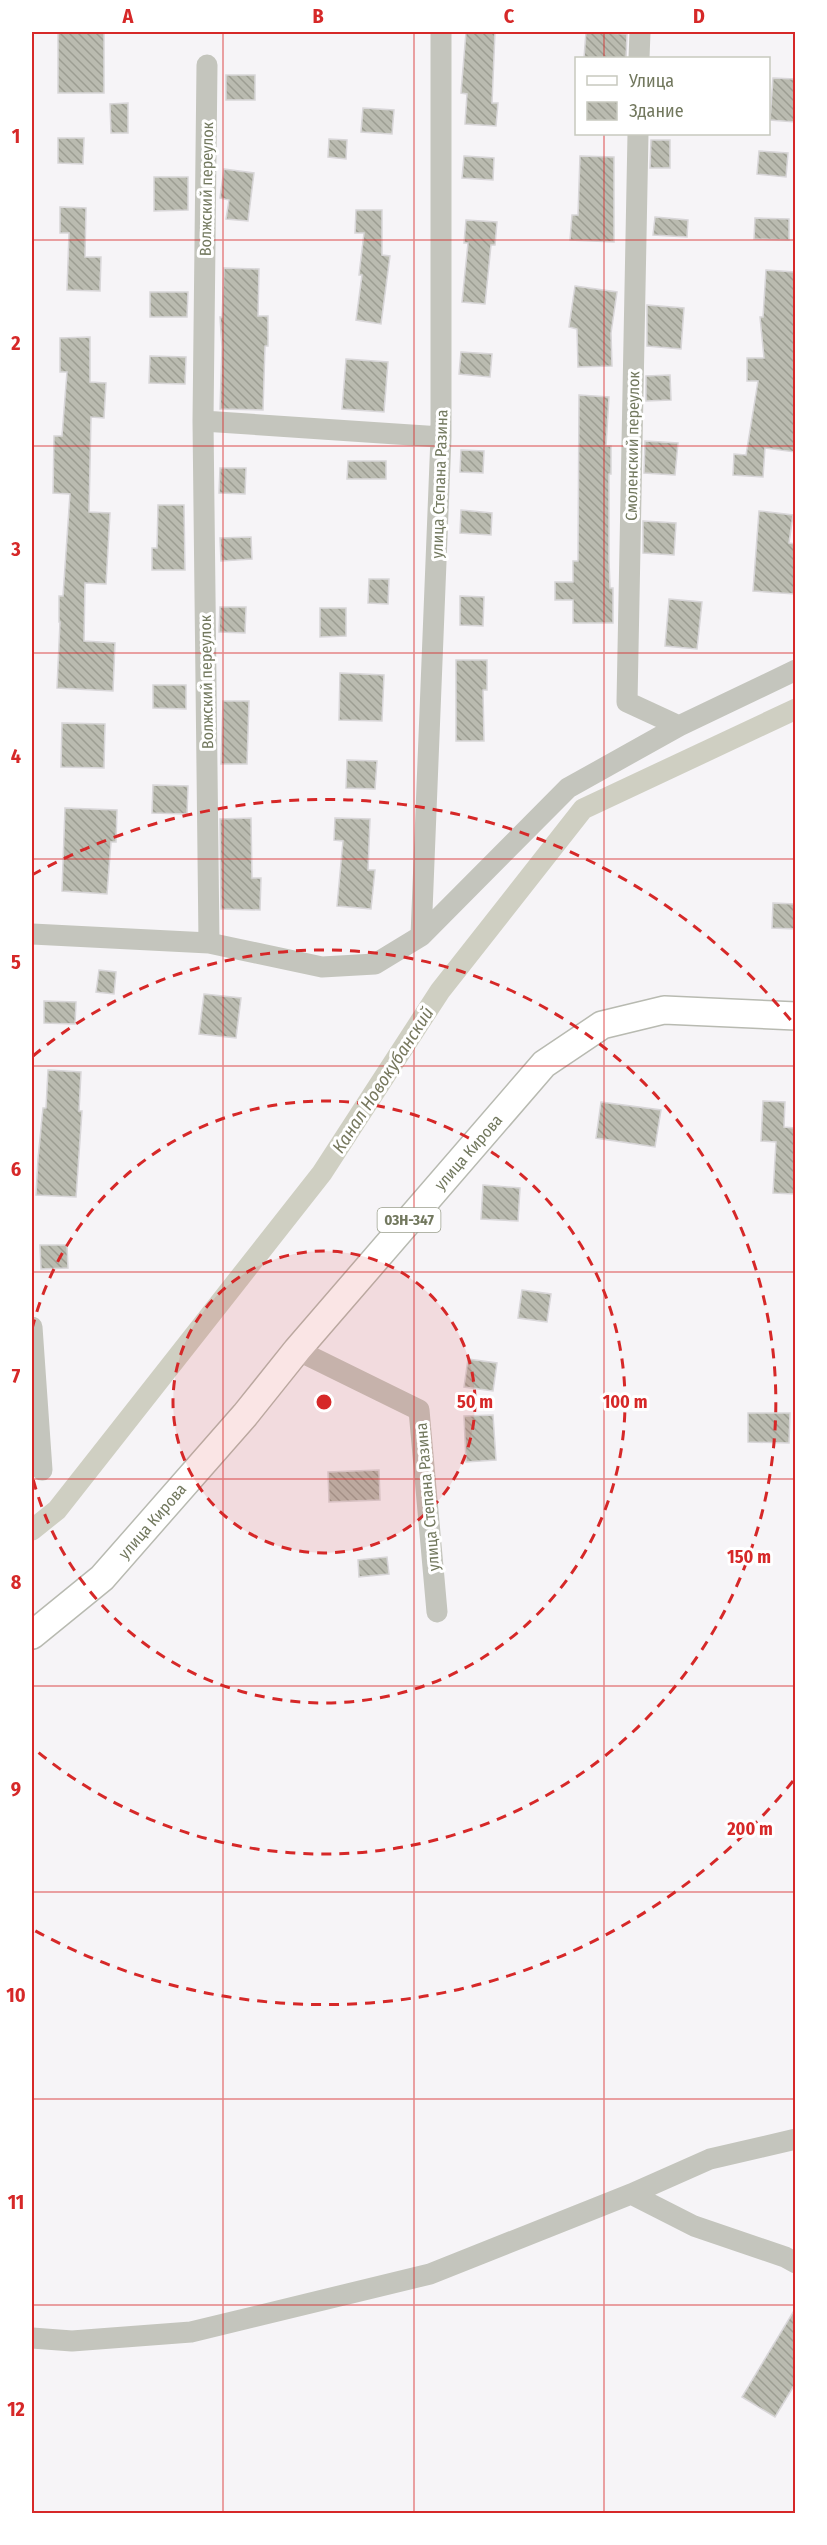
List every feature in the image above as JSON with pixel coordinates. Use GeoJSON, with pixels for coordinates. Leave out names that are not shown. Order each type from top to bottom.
{"type":"FeatureCollection","features":[{"type":"Feature","properties":{"kind":"main road","name":"улица Кирова"},"geometry":{"type":"LineString","coordinates":[[32,1635],[102,1578],[245,1415],[297,1350],[544,1064],[602,1025],[664,1010],[795,1016]]}},
{"type":"Feature","properties":{"kind":"street","name":"улица Степана Разина"},"geometry":{"type":"LineString","coordinates":[[421,936],[441,436],[441,32]]}},
{"type":"Feature","properties":{"kind":"street"},"geometry":{"type":"LineString","coordinates":[[639,32],[639,57]]}},
{"type":"Feature","properties":{"kind":"street","name":"Волжский переулок"},"geometry":{"type":"LineString","coordinates":[[207,65],[203,421],[209,943]]}},
{"type":"Feature","properties":{"kind":"street","name":"Смоленский переулок"},"geometry":{"type":"LineString","coordinates":[[638,135],[627,702],[679,726]]}},
{"type":"Feature","properties":{"kind":"street"},"geometry":{"type":"LineString","coordinates":[[203,421],[441,436]]}},
{"type":"Feature","properties":{"kind":"street"},"geometry":{"type":"LineString","coordinates":[[32,934],[209,943],[322,967],[375,964],[421,936],[568,788],[679,726],[795,670]]}},
{"type":"Feature","properties":{"kind":"street"},"geometry":{"type":"LineString","coordinates":[[32,1327],[42,1470]]}},
{"type":"Feature","properties":{"kind":"street","name":"улица Степана Разина"},"geometry":{"type":"LineString","coordinates":[[297,1350],[419,1410],[438,1612]]}},
{"type":"Feature","properties":{"kind":"street"},"geometry":{"type":"LineString","coordinates":[[32,2338],[72,2341],[191,2332],[430,2274],[631,2194],[710,2159],[795,2139]]}},
{"type":"Feature","properties":{"kind":"street"},"geometry":{"type":"LineString","coordinates":[[631,2194],[694,2226],[785,2257],[795,2263]]}},
{"type":"Feature","properties":{"kind":"building"},"geometry":{"type":"Polygon","coordinates":[[[58,32],[104,32],[104,93],[58,93],[58,32]]]}},
{"type":"Feature","properties":{"kind":"building"},"geometry":{"type":"Polygon","coordinates":[[[466,32],[495,32],[492,103],[498,103],[496,126],[465,124],[467,94],[461,93],[466,32]]]}},
{"type":"Feature","properties":{"kind":"building"},"geometry":{"type":"Polygon","coordinates":[[[586,32],[627,34],[626,57],[584,57],[586,32]]]}},
{"type":"Feature","properties":{"kind":"building"},"geometry":{"type":"Polygon","coordinates":[[[226,75],[255,75],[255,100],[226,100],[226,75]]]}},
{"type":"Feature","properties":{"kind":"building"},"geometry":{"type":"Polygon","coordinates":[[[773,78],[795,79],[795,122],[770,120],[773,78]]]}},
{"type":"Feature","properties":{"kind":"building"},"geometry":{"type":"Polygon","coordinates":[[[128,103],[128,133],[111,133],[110,104],[128,103]]]}},
{"type":"Feature","properties":{"kind":"building"},"geometry":{"type":"Polygon","coordinates":[[[363,108],[394,110],[392,134],[361,132],[363,108]]]}},
{"type":"Feature","properties":{"kind":"building"},"geometry":{"type":"Polygon","coordinates":[[[58,138],[84,138],[83,164],[58,163],[58,138]]]}},
{"type":"Feature","properties":{"kind":"building"},"geometry":{"type":"Polygon","coordinates":[[[329,139],[347,140],[346,159],[328,157],[329,139]]]}},
{"type":"Feature","properties":{"kind":"building"},"geometry":{"type":"Polygon","coordinates":[[[651,140],[670,140],[670,168],[650,168],[651,140]]]}},
{"type":"Feature","properties":{"kind":"building"},"geometry":{"type":"Polygon","coordinates":[[[759,151],[788,153],[786,177],[757,174],[759,151]]]}},
{"type":"Feature","properties":{"kind":"building"},"geometry":{"type":"Polygon","coordinates":[[[464,156],[494,158],[493,180],[462,178],[464,156]]]}},
{"type":"Feature","properties":{"kind":"building"},"geometry":{"type":"Polygon","coordinates":[[[580,156],[614,157],[614,242],[570,240],[572,215],[578,215],[580,156]]]}},
{"type":"Feature","properties":{"kind":"building"},"geometry":{"type":"Polygon","coordinates":[[[224,169],[254,173],[248,221],[226,219],[229,200],[220,198],[224,169]]]}},
{"type":"Feature","properties":{"kind":"building"},"geometry":{"type":"Polygon","coordinates":[[[154,177],[188,177],[188,210],[154,211],[154,177]]]}},
{"type":"Feature","properties":{"kind":"building"},"geometry":{"type":"Polygon","coordinates":[[[60,207],[86,208],[85,257],[101,257],[100,291],[67,290],[69,233],[60,233],[60,207]]]}},
{"type":"Feature","properties":{"kind":"building"},"geometry":{"type":"Polygon","coordinates":[[[356,210],[382,210],[382,255],[390,256],[381,324],[356,320],[362,275],[359,275],[364,233],[355,233],[356,210]]]}},
{"type":"Feature","properties":{"kind":"building"},"geometry":{"type":"Polygon","coordinates":[[[655,217],[688,220],[687,237],[653,235],[655,217]]]}},
{"type":"Feature","properties":{"kind":"building"},"geometry":{"type":"Polygon","coordinates":[[[755,218],[789,219],[789,240],[754,239],[755,218]]]}},
{"type":"Feature","properties":{"kind":"building"},"geometry":{"type":"Polygon","coordinates":[[[466,220],[497,222],[495,245],[491,245],[485,304],[462,302],[468,243],[464,243],[466,220]]]}},
{"type":"Feature","properties":{"kind":"building"},"geometry":{"type":"Polygon","coordinates":[[[224,268],[259,269],[258,316],[268,316],[263,410],[220,409],[222,347],[220,317],[222,317],[224,268]]]}},
{"type":"Feature","properties":{"kind":"building"},"geometry":{"type":"Polygon","coordinates":[[[766,270],[795,272],[795,452],[765,448],[763,477],[733,475],[734,454],[746,455],[758,381],[747,381],[747,358],[764,358],[760,317],[763,317],[766,270]]]}},
{"type":"Feature","properties":{"kind":"building"},"geometry":{"type":"Polygon","coordinates":[[[575,286],[617,292],[611,333],[612,366],[578,367],[577,329],[569,327],[575,286]]]}},
{"type":"Feature","properties":{"kind":"building"},"geometry":{"type":"Polygon","coordinates":[[[150,292],[188,292],[187,317],[150,317],[150,292]]]}},
{"type":"Feature","properties":{"kind":"building"},"geometry":{"type":"Polygon","coordinates":[[[647,305],[684,308],[681,349],[647,346],[647,305]]]}},
{"type":"Feature","properties":{"kind":"building"},"geometry":{"type":"Polygon","coordinates":[[[90,337],[90,382],[106,383],[104,418],[91,417],[89,512],[110,513],[106,584],[85,583],[84,641],[115,643],[113,691],[57,688],[59,596],[63,596],[70,494],[53,493],[54,436],[62,436],[67,372],[60,372],[60,338],[90,337]]]}},
{"type":"Feature","properties":{"kind":"building"},"geometry":{"type":"Polygon","coordinates":[[[461,352],[492,354],[490,377],[459,374],[461,352]]]}},
{"type":"Feature","properties":{"kind":"building"},"geometry":{"type":"Polygon","coordinates":[[[150,356],[186,357],[185,384],[149,383],[150,356]]]}},
{"type":"Feature","properties":{"kind":"building"},"geometry":{"type":"Polygon","coordinates":[[[346,359],[388,362],[384,412],[342,409],[346,359]]]}},
{"type":"Feature","properties":{"kind":"building"},"geometry":{"type":"Polygon","coordinates":[[[670,375],[671,400],[646,401],[646,376],[670,375]]]}},
{"type":"Feature","properties":{"kind":"building"},"geometry":{"type":"Polygon","coordinates":[[[579,395],[609,397],[606,446],[611,446],[609,560],[610,588],[613,588],[613,623],[573,623],[573,600],[555,600],[555,582],[573,582],[573,561],[578,561],[579,395]]]}},
{"type":"Feature","properties":{"kind":"building"},"geometry":{"type":"Polygon","coordinates":[[[645,441],[678,443],[675,475],[644,473],[645,441]]]}},
{"type":"Feature","properties":{"kind":"building"},"geometry":{"type":"Polygon","coordinates":[[[461,450],[484,451],[483,473],[460,472],[461,450]]]}},
{"type":"Feature","properties":{"kind":"building"},"geometry":{"type":"Polygon","coordinates":[[[348,461],[386,461],[386,479],[347,479],[348,461]]]}},
{"type":"Feature","properties":{"kind":"building"},"geometry":{"type":"Polygon","coordinates":[[[220,468],[246,468],[245,494],[219,493],[220,468]]]}},
{"type":"Feature","properties":{"kind":"building"},"geometry":{"type":"Polygon","coordinates":[[[158,505],[184,505],[185,570],[152,570],[152,548],[157,548],[158,505]]]}},
{"type":"Feature","properties":{"kind":"building"},"geometry":{"type":"Polygon","coordinates":[[[461,510],[492,513],[491,535],[460,533],[461,510]]]}},
{"type":"Feature","properties":{"kind":"building"},"geometry":{"type":"Polygon","coordinates":[[[759,511],[793,515],[789,543],[795,544],[795,594],[753,591],[759,511]]]}},
{"type":"Feature","properties":{"kind":"building"},"geometry":{"type":"Polygon","coordinates":[[[643,521],[676,523],[674,555],[643,553],[643,521]]]}},
{"type":"Feature","properties":{"kind":"building"},"geometry":{"type":"Polygon","coordinates":[[[251,537],[252,559],[221,561],[220,538],[251,537]]]}},
{"type":"Feature","properties":{"kind":"building"},"geometry":{"type":"Polygon","coordinates":[[[369,579],[389,579],[388,604],[368,603],[369,579]]]}},
{"type":"Feature","properties":{"kind":"building"},"geometry":{"type":"Polygon","coordinates":[[[460,596],[484,597],[483,626],[460,625],[460,596]]]}},
{"type":"Feature","properties":{"kind":"building"},"geometry":{"type":"Polygon","coordinates":[[[669,599],[702,602],[697,649],[665,646],[669,599]]]}},
{"type":"Feature","properties":{"kind":"building"},"geometry":{"type":"Polygon","coordinates":[[[220,607],[246,607],[245,633],[219,632],[220,607]]]}},
{"type":"Feature","properties":{"kind":"building"},"geometry":{"type":"Polygon","coordinates":[[[320,608],[346,608],[346,636],[320,637],[320,608]]]}},
{"type":"Feature","properties":{"kind":"building"},"geometry":{"type":"Polygon","coordinates":[[[456,660],[487,660],[487,690],[483,690],[484,741],[456,741],[456,660]]]}},
{"type":"Feature","properties":{"kind":"building"},"geometry":{"type":"Polygon","coordinates":[[[340,673],[384,675],[382,721],[339,720],[340,673]]]}},
{"type":"Feature","properties":{"kind":"building"},"geometry":{"type":"Polygon","coordinates":[[[153,685],[186,685],[186,709],[153,708],[153,685]]]}},
{"type":"Feature","properties":{"kind":"building"},"geometry":{"type":"Polygon","coordinates":[[[223,701],[249,701],[247,764],[221,764],[223,701]]]}},
{"type":"Feature","properties":{"kind":"building"},"geometry":{"type":"Polygon","coordinates":[[[62,723],[105,724],[104,768],[61,767],[62,723]]]}},
{"type":"Feature","properties":{"kind":"building"},"geometry":{"type":"Polygon","coordinates":[[[347,760],[377,761],[375,789],[346,788],[347,760]]]}},
{"type":"Feature","properties":{"kind":"building"},"geometry":{"type":"Polygon","coordinates":[[[153,785],[188,786],[187,814],[152,813],[153,785]]]}},
{"type":"Feature","properties":{"kind":"building"},"geometry":{"type":"Polygon","coordinates":[[[65,808],[117,810],[116,842],[111,842],[107,894],[62,891],[65,808]]]}},
{"type":"Feature","properties":{"kind":"building"},"geometry":{"type":"Polygon","coordinates":[[[251,818],[252,878],[261,878],[260,910],[221,909],[220,819],[251,818]]]}},
{"type":"Feature","properties":{"kind":"building"},"geometry":{"type":"Polygon","coordinates":[[[335,818],[370,819],[368,870],[375,870],[371,909],[337,906],[343,841],[334,840],[335,818]]]}},
{"type":"Feature","properties":{"kind":"building"},"geometry":{"type":"Polygon","coordinates":[[[773,903],[795,904],[795,929],[772,928],[773,903]]]}},
{"type":"Feature","properties":{"kind":"building"},"geometry":{"type":"Polygon","coordinates":[[[99,970],[116,972],[114,994],[96,992],[99,970]]]}},
{"type":"Feature","properties":{"kind":"building"},"geometry":{"type":"Polygon","coordinates":[[[204,994],[241,998],[236,1038],[199,1034],[204,994]]]}},
{"type":"Feature","properties":{"kind":"building"},"geometry":{"type":"Polygon","coordinates":[[[44,1001],[76,1002],[75,1024],[44,1023],[44,1001]]]}},
{"type":"Feature","properties":{"kind":"building"},"geometry":{"type":"Polygon","coordinates":[[[48,1070],[81,1072],[79,1111],[82,1111],[76,1197],[36,1195],[48,1070]]]}},
{"type":"Feature","properties":{"kind":"building"},"geometry":{"type":"Polygon","coordinates":[[[763,1101],[785,1102],[784,1127],[795,1128],[795,1194],[773,1193],[776,1142],[761,1141],[763,1101]]]}},
{"type":"Feature","properties":{"kind":"building"},"geometry":{"type":"Polygon","coordinates":[[[601,1102],[661,1110],[655,1147],[596,1138],[601,1102]]]}},
{"type":"Feature","properties":{"kind":"building"},"geometry":{"type":"Polygon","coordinates":[[[483,1185],[520,1188],[518,1221],[481,1219],[483,1185]]]}},
{"type":"Feature","properties":{"kind":"building"},"geometry":{"type":"Polygon","coordinates":[[[40,1245],[67,1245],[68,1268],[41,1269],[40,1245]]]}},
{"type":"Feature","properties":{"kind":"building"},"geometry":{"type":"Polygon","coordinates":[[[522,1290],[551,1294],[547,1322],[518,1318],[522,1290]]]}},
{"type":"Feature","properties":{"kind":"building"},"geometry":{"type":"Polygon","coordinates":[[[468,1359],[497,1363],[493,1391],[464,1387],[468,1359]]]}},
{"type":"Feature","properties":{"kind":"building"},"geometry":{"type":"Polygon","coordinates":[[[748,1413],[790,1413],[789,1443],[748,1442],[748,1413]]]}},
{"type":"Feature","properties":{"kind":"building"},"geometry":{"type":"Polygon","coordinates":[[[493,1415],[496,1460],[466,1462],[464,1416],[493,1415]]]}},
{"type":"Feature","properties":{"kind":"building"},"geometry":{"type":"Polygon","coordinates":[[[379,1470],[380,1500],[329,1502],[328,1472],[379,1470]]]}},
{"type":"Feature","properties":{"kind":"building"},"geometry":{"type":"Polygon","coordinates":[[[387,1557],[389,1574],[359,1577],[358,1560],[387,1557]]]}},
{"type":"Feature","properties":{"kind":"building"},"geometry":{"type":"Polygon","coordinates":[[[795,2309],[795,2384],[775,2417],[742,2397],[795,2309]]]}},
{"type":"Feature","properties":{"kind":"waterway","name":"Канал Новокубанский"},"geometry":{"type":"LineString","coordinates":[[32,1530],[57,1510],[322,1173],[440,991],[583,809],[796,709]]}}]}
